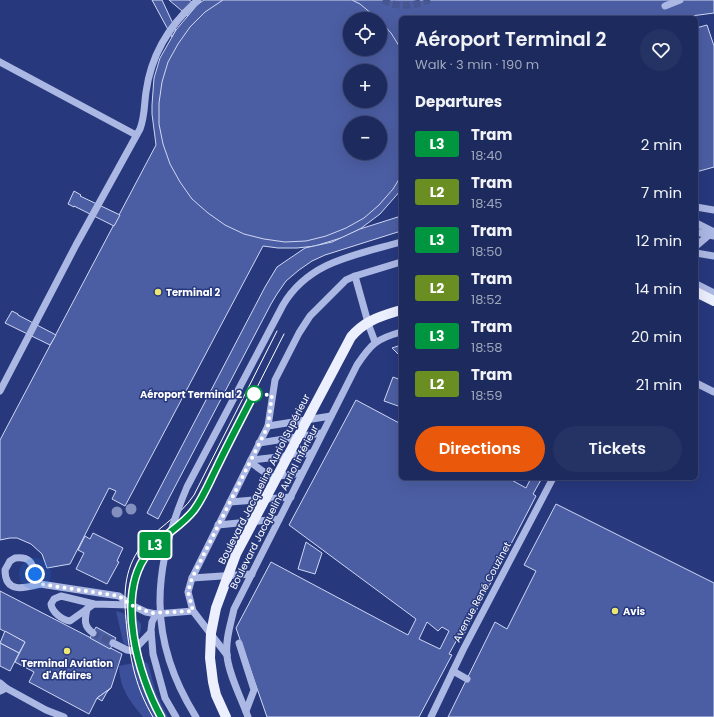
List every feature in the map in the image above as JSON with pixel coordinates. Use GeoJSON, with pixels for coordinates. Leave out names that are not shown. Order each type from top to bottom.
{"type":"FeatureCollection","features":[{"type":"Feature","properties":{"kind":"main road"},"geometry":{"type":"LineString","coordinates":[[698,293],[714,301]]}},
{"type":"Feature","properties":{"kind":"main road","name":"Boulevard Jacqueline Auriol Supérieur"},"geometry":{"type":"LineString","coordinates":[[226,717],[216,694],[213,682],[210,646],[216,608],[236,554],[351,337],[359,328],[371,320],[399,311]]}},
{"type":"Feature","properties":{"kind":"street"},"geometry":{"type":"LineString","coordinates":[[0,391],[76,245],[136,135],[143,120],[149,73],[167,34],[182,14],[198,0]]}},
{"type":"Feature","properties":{"kind":"street"},"geometry":{"type":"LineString","coordinates":[[666,6],[680,0]]}},
{"type":"Feature","properties":{"kind":"street"},"geometry":{"type":"LineString","coordinates":[[0,62],[136,135]]}},
{"type":"Feature","properties":{"kind":"street"},"geometry":{"type":"LineString","coordinates":[[698,206],[714,210]]}},
{"type":"Feature","properties":{"kind":"street"},"geometry":{"type":"LineString","coordinates":[[698,224],[712,235]]}},
{"type":"Feature","properties":{"kind":"street"},"geometry":{"type":"LineString","coordinates":[[698,232],[712,235]]}},
{"type":"Feature","properties":{"kind":"street"},"geometry":{"type":"LineString","coordinates":[[698,245],[712,235]]}},
{"type":"Feature","properties":{"kind":"street"},"geometry":{"type":"LineString","coordinates":[[196,717],[182,694],[170,667],[163,638],[160,611],[160,596],[164,563],[172,527],[184,493],[276,318],[288,296],[294,289],[310,274],[328,264],[399,243]]}},
{"type":"Feature","properties":{"kind":"street"},"geometry":{"type":"LineString","coordinates":[[698,253],[714,256]]}},
{"type":"Feature","properties":{"kind":"street"},"geometry":{"type":"LineString","coordinates":[[227,655],[193,611],[188,592],[192,578],[268,426],[275,380],[299,333],[319,306],[346,280],[399,263]]}},
{"type":"Feature","properties":{"kind":"street"},"geometry":{"type":"LineString","coordinates":[[355,276],[375,342]]}},
{"type":"Feature","properties":{"kind":"street"},"geometry":{"type":"LineString","coordinates":[[698,285],[714,293]]}},
{"type":"Feature","properties":{"kind":"street","name":"Boulevard Jacqueline Auriol inférieur"},"geometry":{"type":"LineString","coordinates":[[247,714],[234,681],[227,655],[229,631],[234,608],[357,365],[366,351],[375,342],[399,333]]}},
{"type":"Feature","properties":{"kind":"street"},"geometry":{"type":"LineString","coordinates":[[698,384],[714,392]]}},
{"type":"Feature","properties":{"kind":"street"},"geometry":{"type":"LineString","coordinates":[[268,426],[331,416]]}},
{"type":"Feature","properties":{"kind":"street"},"geometry":{"type":"LineString","coordinates":[[260,443],[322,434]]}},
{"type":"Feature","properties":{"kind":"street"},"geometry":{"type":"LineString","coordinates":[[250,461],[312,453]]}},
{"type":"Feature","properties":{"kind":"street"},"geometry":{"type":"LineString","coordinates":[[250,461],[271,477],[302,474]]}},
{"type":"Feature","properties":{"kind":"street","name":"Avenue René Couzinet"},"geometry":{"type":"LineString","coordinates":[[431,717],[453,671],[552,480]]}},
{"type":"Feature","properties":{"kind":"street"},"geometry":{"type":"LineString","coordinates":[[230,502],[290,497]]}},
{"type":"Feature","properties":{"kind":"street"},"geometry":{"type":"LineString","coordinates":[[218,525],[279,519]]}},
{"type":"Feature","properties":{"kind":"street"},"geometry":{"type":"LineString","coordinates":[[40,584],[30,561],[15,558],[7,565],[5,575],[7,580],[14,587],[24,588],[40,584],[119,596],[131,605],[146,612],[156,614],[193,611]]}},
{"type":"Feature","properties":{"kind":"street"},"geometry":{"type":"LineString","coordinates":[[192,578],[252,574]]}},
{"type":"Feature","properties":{"kind":"street"},"geometry":{"type":"LineString","coordinates":[[94,604],[73,620],[68,621],[53,610],[51,604],[54,599],[61,596],[94,604],[131,605]]}},
{"type":"Feature","properties":{"kind":"street"},"geometry":{"type":"LineString","coordinates":[[87,609],[85,623],[87,628],[93,632]]}},
{"type":"Feature","properties":{"kind":"street"},"geometry":{"type":"LineString","coordinates":[[156,614],[152,622],[151,632],[153,654],[165,698],[176,717]]}},
{"type":"Feature","properties":{"kind":"street"},"geometry":{"type":"LineString","coordinates":[[113,643],[127,650],[133,651],[151,632]]}},
{"type":"Feature","properties":{"kind":"street"},"geometry":{"type":"LineString","coordinates":[[239,642],[254,690],[247,714]]}},
{"type":"Feature","properties":{"kind":"street"},"geometry":{"type":"LineString","coordinates":[[453,671],[467,679]]}},
{"type":"Feature","properties":{"kind":"street"},"geometry":{"type":"LineString","coordinates":[[0,683],[3,690],[64,717]]}},
{"type":"Feature","properties":{"kind":"shaded area"},"geometry":{"type":"Polygon","coordinates":[[[116,611],[135,617],[141,624],[141,630],[138,636],[130,645],[126,645],[123,642],[116,611]]]}},
{"type":"Feature","properties":{"kind":"shaded area"},"geometry":{"type":"Polygon","coordinates":[[[144,661],[148,664],[156,693],[168,717],[143,717],[123,688],[119,666],[144,661]]]}},
{"type":"Feature","properties":{"kind":"building"},"geometry":{"type":"Polygon","coordinates":[[[152,0],[162,0],[176,30],[172,37],[152,0]]]}},
{"type":"Feature","properties":{"kind":"building"},"geometry":{"type":"Polygon","coordinates":[[[169,0],[189,0],[197,5],[188,16],[169,0]]]}},
{"type":"Feature","properties":{"kind":"building","name":"Terminal 2"},"geometry":{"type":"Polygon","coordinates":[[[204,0],[714,0],[714,13],[691,16],[399,16],[399,192],[380,214],[360,229],[344,237],[315,246],[297,248],[263,246],[125,506],[112,499],[116,491],[109,488],[70,564],[47,568],[42,554],[31,544],[17,538],[0,540],[0,440],[156,145],[152,105],[154,78],[160,58],[176,30],[197,5],[204,0]]]}},
{"type":"Feature","properties":{"kind":"building"},"geometry":{"type":"Polygon","coordinates":[[[223,0],[352,0],[360,4],[370,12],[343,12],[343,56],[387,56],[387,29],[399,46],[399,179],[393,189],[379,205],[364,218],[346,228],[326,236],[306,241],[285,242],[264,239],[244,234],[225,225],[192,199],[170,164],[163,144],[159,124],[159,103],[162,82],[168,62],[190,27],[205,12],[223,0]]]}},
{"type":"Feature","properties":{"kind":"building"},"geometry":{"type":"Polygon","coordinates":[[[707,25],[714,46],[714,167],[698,171],[698,27],[707,25]]]}},
{"type":"Feature","properties":{"kind":"building"},"geometry":{"type":"Polygon","coordinates":[[[74,191],[81,195],[80,196],[120,215],[114,226],[68,204],[74,191]]]}},
{"type":"Feature","properties":{"kind":"building"},"geometry":{"type":"Polygon","coordinates":[[[399,217],[399,232],[325,255],[312,261],[286,281],[271,304],[158,519],[147,513],[265,287],[277,267],[305,248],[332,242],[360,229],[399,217]]]}},
{"type":"Feature","properties":{"kind":"building"},"geometry":{"type":"Polygon","coordinates":[[[12,311],[56,335],[50,345],[5,323],[12,311]]]}},
{"type":"Feature","properties":{"kind":"building"},"geometry":{"type":"Polygon","coordinates":[[[399,346],[399,355],[392,348],[399,346]]]}},
{"type":"Feature","properties":{"kind":"building"},"geometry":{"type":"Polygon","coordinates":[[[393,377],[399,379],[399,406],[384,401],[393,377]]]}},
{"type":"Feature","properties":{"kind":"building"},"geometry":{"type":"Polygon","coordinates":[[[356,400],[399,423],[399,480],[512,480],[526,488],[530,480],[541,480],[533,494],[536,496],[462,638],[459,636],[449,654],[452,655],[419,717],[267,717],[236,628],[271,562],[408,635],[416,619],[289,525],[356,400]],[[427,622],[419,639],[440,649],[449,631],[442,627],[438,631],[427,622]]]}},
{"type":"Feature","properties":{"kind":"building","name":"Avis"},"geometry":{"type":"Polygon","coordinates":[[[556,504],[714,583],[714,717],[448,717],[495,622],[507,629],[536,571],[524,565],[556,504]]]}},
{"type":"Feature","properties":{"kind":"building"},"geometry":{"type":"Polygon","coordinates":[[[93,533],[123,548],[117,561],[119,562],[107,584],[76,569],[84,553],[78,550],[85,536],[90,539],[93,533]]]}},
{"type":"Feature","properties":{"kind":"building"},"geometry":{"type":"Polygon","coordinates":[[[306,542],[322,553],[315,574],[298,569],[306,542]]]}},
{"type":"Feature","properties":{"kind":"building","name":"Terminal Aviation d'Affaires"},"geometry":{"type":"Polygon","coordinates":[[[0,591],[122,654],[111,688],[97,698],[89,714],[29,682],[34,672],[15,662],[25,642],[0,629],[0,591]]]}},
{"type":"Feature","properties":{"kind":"building"},"geometry":{"type":"Polygon","coordinates":[[[96,627],[116,638],[110,649],[90,638],[96,627]]]}},
{"type":"Feature","properties":{"kind":"building"},"geometry":{"type":"Polygon","coordinates":[[[5,631],[25,642],[19,653],[0,643],[5,631]]]}},
{"type":"Feature","properties":{"kind":"building"},"geometry":{"type":"Polygon","coordinates":[[[0,643],[19,653],[10,671],[0,666],[0,643]]]}},
{"type":"Feature","properties":{"kind":"building"},"geometry":{"type":"Polygon","coordinates":[[[111,688],[102,701],[97,698],[111,688]]]}},
{"type":"Feature","properties":{"kind":"tunnel"},"geometry":{"type":"LineString","coordinates":[[383,0],[389,3],[401,5],[412,5],[430,0]]}},
{"type":"Feature","properties":{"kind":"tunnel"},"geometry":{"type":"LineString","coordinates":[[93,633],[113,643]]}},
{"type":"Feature","properties":{"kind":"tram line"},"geometry":{"type":"LineString","coordinates":[[153,717],[138,685],[130,653],[125,599],[125,589],[129,570],[133,560],[144,543],[181,510],[194,495],[277,331]]}},
{"type":"Feature","properties":{"kind":"tram line"},"geometry":{"type":"LineString","coordinates":[[161,717],[152,700],[145,680],[133,636],[131,613],[132,591],[137,571],[153,547],[188,516],[199,502],[284,334]]}},
{"type":"Feature","properties":{"kind":"tram line","name":"L3"},"geometry":{"type":"LineString","coordinates":[[161,717],[146,686],[138,657],[131,605],[135,576],[140,564],[148,553],[159,541],[194,510],[254,394]]}},
{"type":"Feature","properties":{"kind":"place","name":"Terminal 2"},"geometry":{"type":"Point","coordinates":[158,292]}},
{"type":"Feature","properties":{"kind":"place","name":"Aéroport Terminal 2"},"geometry":{"type":"Point","coordinates":[254,394]}},
{"type":"Feature","properties":{"kind":"place","name":"Avis"},"geometry":{"type":"Point","coordinates":[615,611]}},
{"type":"Feature","properties":{"kind":"place","name":"Terminal Aviation d'Affaires"},"geometry":{"type":"Point","coordinates":[67,651]}},
{"type":"Feature","properties":{"kind":"route"},"geometry":{"type":"LineString","coordinates":[[35,574],[40,584],[119,596],[131,605],[146,612],[156,614],[193,611],[188,592],[192,578],[268,426],[272,395],[254,394]]}}]}
